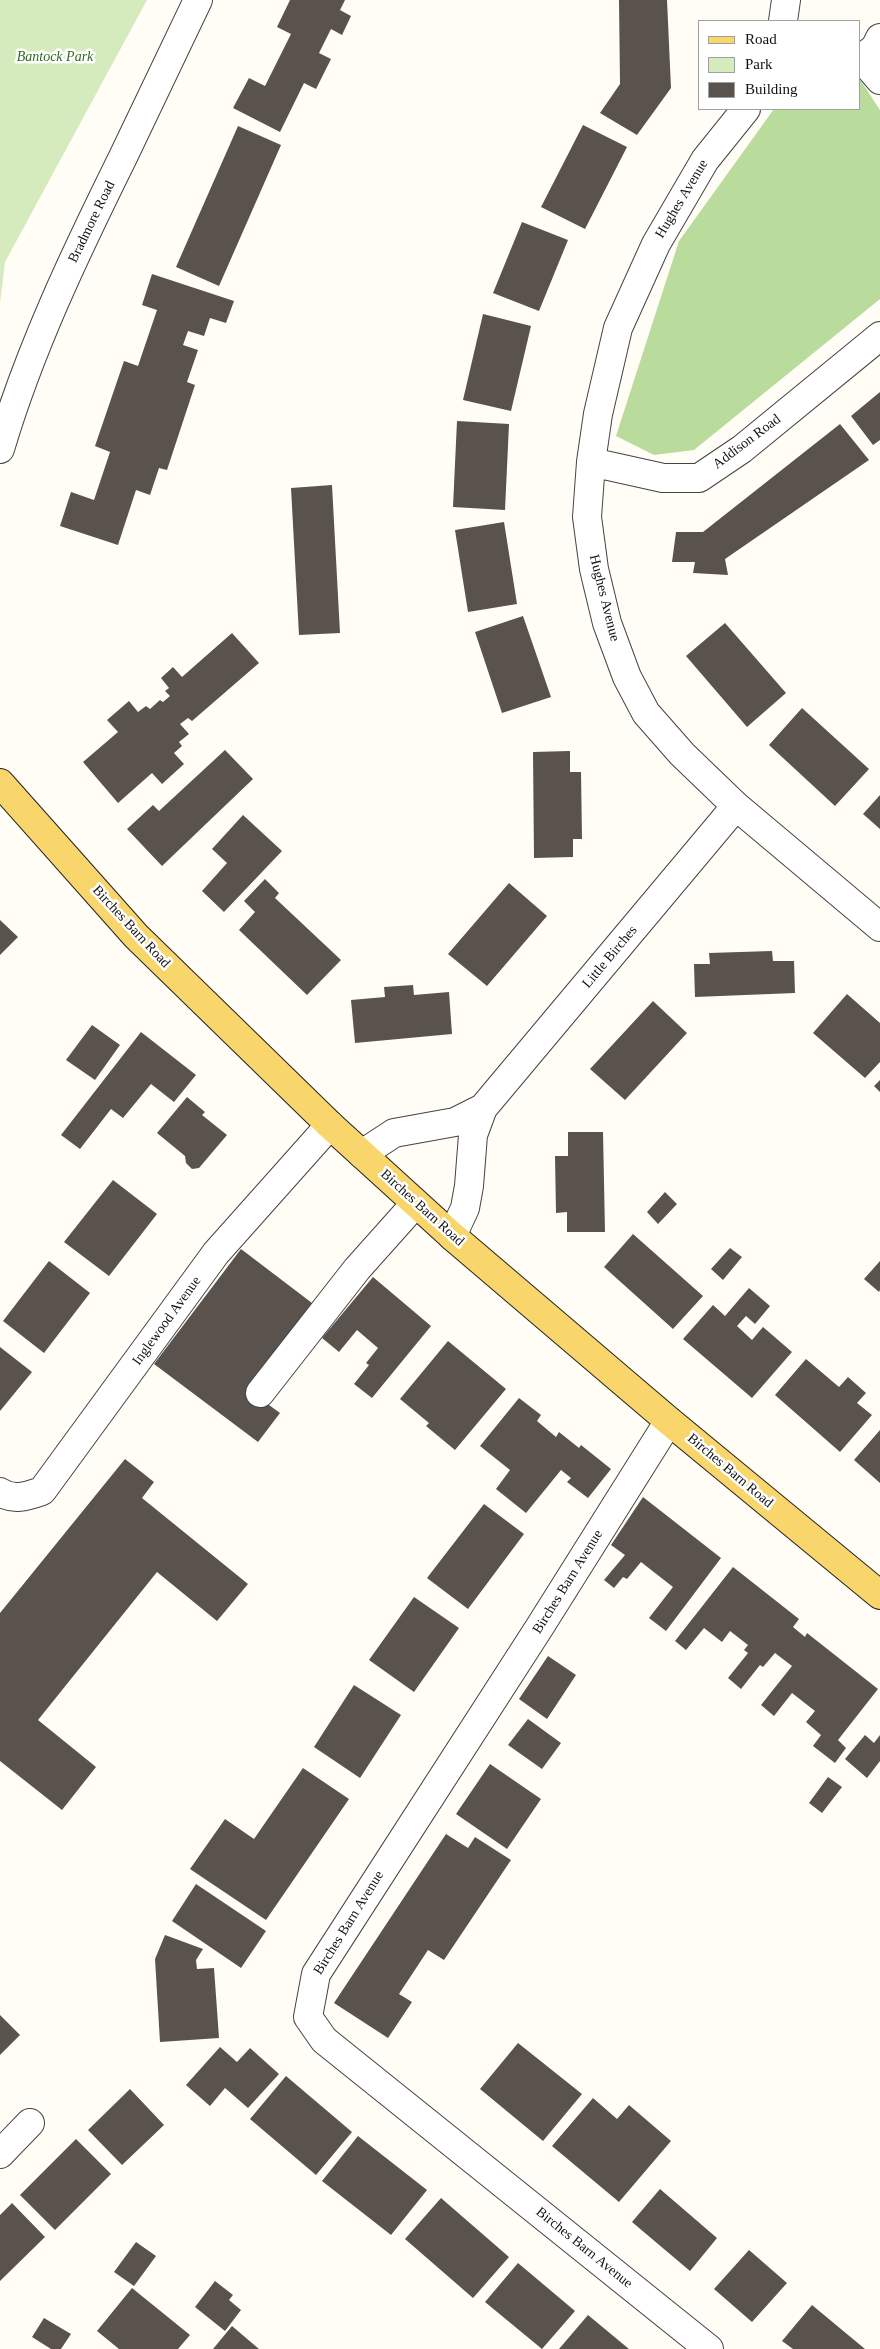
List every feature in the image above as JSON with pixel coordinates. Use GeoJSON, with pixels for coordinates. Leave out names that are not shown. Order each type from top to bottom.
{"type":"FeatureCollection","features":[{"type":"Feature","properties":{"kind":"main road","name":"Birches Barn Road"},"geometry":{"type":"LineString","coordinates":[[0,783],[136,936],[330,1125],[452,1236],[669,1421],[880,1595]]}},
{"type":"Feature","properties":{"kind":"street","name":"Bradmore Road"},"geometry":{"type":"LineString","coordinates":[[0,449],[14,401],[59,291],[198,0]]}},
{"type":"Feature","properties":{"kind":"street"},"geometry":{"type":"LineString","coordinates":[[783,20],[786,0]]}},
{"type":"Feature","properties":{"kind":"street"},"geometry":{"type":"LineString","coordinates":[[880,38],[875,48],[861,60],[880,80]]}},
{"type":"Feature","properties":{"kind":"street","name":"Hughes Avenue"},"geometry":{"type":"LineString","coordinates":[[745,110],[704,160],[670,218],[656,244],[618,328],[598,414],[591,462],[587,517],[594,569],[607,623],[627,677],[646,712],[682,754],[736,806],[880,927]]}},
{"type":"Feature","properties":{"kind":"street","name":"Addison Road"},"geometry":{"type":"LineString","coordinates":[[591,462],[663,478],[699,478],[742,449],[880,336]]}},
{"type":"Feature","properties":{"kind":"street","name":"Little Birches"},"geometry":{"type":"LineString","coordinates":[[452,1236],[465,1208],[469,1186],[473,1135],[484,1108],[736,806]]}},
{"type":"Feature","properties":{"kind":"street","name":"Little Birches"},"geometry":{"type":"LineString","coordinates":[[362,1154],[394,1133],[455,1122],[484,1108]]}},
{"type":"Feature","properties":{"kind":"street","name":"Inglewood Avenue"},"geometry":{"type":"LineString","coordinates":[[0,1492],[7,1496],[24,1497],[42,1490],[216,1253],[330,1125]]}},
{"type":"Feature","properties":{"kind":"street"},"geometry":{"type":"LineString","coordinates":[[260,1393],[357,1269],[416,1204]]}},
{"type":"Feature","properties":{"kind":"street","name":"Birches Barn Avenue"},"geometry":{"type":"LineString","coordinates":[[669,1421],[534,1636],[316,1974],[308,2017],[324,2040],[709,2349]]}},
{"type":"Feature","properties":{"kind":"street"},"geometry":{"type":"LineString","coordinates":[[0,2154],[30,2123]]}},
{"type":"Feature","properties":{"kind":"green space","name":"Bantock Park"},"geometry":{"type":"Polygon","coordinates":[[[0,0],[147,0],[5,262],[0,303],[0,0]]]}},
{"type":"Feature","properties":{"kind":"green space"},"geometry":{"type":"Polygon","coordinates":[[[861,81],[880,110],[880,299],[694,450],[654,455],[616,436],[679,241],[773,110],[860,110],[861,81]]]}},
{"type":"Feature","properties":{"kind":"building"},"geometry":{"type":"Polygon","coordinates":[[[290,0],[345,0],[340,10],[351,16],[342,35],[331,29],[319,53],[331,59],[316,89],[304,83],[280,132],[233,108],[249,78],[265,86],[291,34],[277,27],[290,0]]]}},
{"type":"Feature","properties":{"kind":"building"},"geometry":{"type":"Polygon","coordinates":[[[619,0],[667,0],[671,88],[637,135],[600,113],[620,84],[619,0]]]}},
{"type":"Feature","properties":{"kind":"building"},"geometry":{"type":"Polygon","coordinates":[[[583,125],[627,147],[585,229],[541,207],[583,125]]]}},
{"type":"Feature","properties":{"kind":"building"},"geometry":{"type":"Polygon","coordinates":[[[238,126],[281,145],[219,286],[176,267],[238,126]]]}},
{"type":"Feature","properties":{"kind":"building"},"geometry":{"type":"Polygon","coordinates":[[[522,222],[568,240],[539,311],[493,293],[522,222]]]}},
{"type":"Feature","properties":{"kind":"building"},"geometry":{"type":"Polygon","coordinates":[[[152,274],[234,301],[226,323],[210,318],[204,336],[188,331],[183,345],[198,350],[187,382],[195,385],[167,470],[159,468],[150,495],[136,490],[118,545],[60,526],[71,492],[94,500],[110,452],[95,446],[124,361],[138,366],[157,310],[142,305],[152,274]]]}},
{"type":"Feature","properties":{"kind":"building"},"geometry":{"type":"Polygon","coordinates":[[[483,314],[531,326],[511,411],[463,400],[483,314]]]}},
{"type":"Feature","properties":{"kind":"building"},"geometry":{"type":"Polygon","coordinates":[[[880,392],[880,440],[873,445],[851,416],[880,392]]]}},
{"type":"Feature","properties":{"kind":"building"},"geometry":{"type":"Polygon","coordinates":[[[457,421],[509,424],[505,510],[453,507],[457,421]]]}},
{"type":"Feature","properties":{"kind":"building"},"geometry":{"type":"Polygon","coordinates":[[[840,424],[869,460],[725,559],[728,575],[693,573],[695,562],[672,562],[676,532],[703,532],[840,424]]]}},
{"type":"Feature","properties":{"kind":"building"},"geometry":{"type":"Polygon","coordinates":[[[332,485],[340,633],[299,635],[291,488],[332,485]]]}},
{"type":"Feature","properties":{"kind":"building"},"geometry":{"type":"Polygon","coordinates":[[[504,522],[517,604],[468,612],[455,530],[504,522]]]}},
{"type":"Feature","properties":{"kind":"building"},"geometry":{"type":"Polygon","coordinates":[[[523,616],[551,697],[502,713],[475,632],[523,616]]]}},
{"type":"Feature","properties":{"kind":"building"},"geometry":{"type":"Polygon","coordinates":[[[725,623],[786,693],[747,727],[686,656],[725,623]]]}},
{"type":"Feature","properties":{"kind":"building"},"geometry":{"type":"Polygon","coordinates":[[[232,633],[259,663],[192,721],[188,718],[180,724],[189,734],[179,742],[182,746],[174,753],[184,764],[162,784],[152,773],[118,803],[83,762],[118,732],[107,720],[129,701],[138,712],[146,706],[150,709],[160,700],[163,702],[170,696],[165,691],[169,688],[161,678],[173,667],[182,677],[232,633]]]}},
{"type":"Feature","properties":{"kind":"building"},"geometry":{"type":"Polygon","coordinates":[[[802,708],[869,769],[835,806],[769,745],[802,708]]]}},
{"type":"Feature","properties":{"kind":"building"},"geometry":{"type":"Polygon","coordinates":[[[225,750],[253,779],[162,866],[127,829],[153,805],[159,811],[225,750]]]}},
{"type":"Feature","properties":{"kind":"building"},"geometry":{"type":"Polygon","coordinates":[[[570,751],[570,772],[581,772],[582,839],[573,839],[573,857],[534,858],[533,752],[570,751]]]}},
{"type":"Feature","properties":{"kind":"building"},"geometry":{"type":"Polygon","coordinates":[[[880,795],[880,829],[863,814],[880,795]]]}},
{"type":"Feature","properties":{"kind":"building"},"geometry":{"type":"Polygon","coordinates":[[[243,815],[282,851],[224,912],[202,891],[227,863],[212,849],[243,815]]]}},
{"type":"Feature","properties":{"kind":"building"},"geometry":{"type":"Polygon","coordinates":[[[265,879],[279,893],[275,898],[341,960],[307,995],[239,930],[255,912],[244,901],[265,879]]]}},
{"type":"Feature","properties":{"kind":"building"},"geometry":{"type":"Polygon","coordinates":[[[509,883],[547,916],[487,986],[448,954],[509,883]]]}},
{"type":"Feature","properties":{"kind":"building"},"geometry":{"type":"Polygon","coordinates":[[[0,920],[18,937],[0,955],[0,920]]]}},
{"type":"Feature","properties":{"kind":"building"},"geometry":{"type":"Polygon","coordinates":[[[772,951],[773,961],[794,961],[795,993],[695,997],[694,964],[710,964],[709,953],[772,951]]]}},
{"type":"Feature","properties":{"kind":"building"},"geometry":{"type":"Polygon","coordinates":[[[413,985],[414,995],[449,992],[452,1034],[355,1043],[351,1000],[385,997],[384,987],[413,985]]]}},
{"type":"Feature","properties":{"kind":"building"},"geometry":{"type":"Polygon","coordinates":[[[847,994],[880,1023],[880,1062],[865,1078],[813,1033],[847,994]]]}},
{"type":"Feature","properties":{"kind":"building"},"geometry":{"type":"Polygon","coordinates":[[[653,1001],[687,1033],[625,1100],[590,1069],[653,1001]]]}},
{"type":"Feature","properties":{"kind":"building"},"geometry":{"type":"Polygon","coordinates":[[[92,1025],[120,1045],[95,1080],[66,1060],[92,1025]]]}},
{"type":"Feature","properties":{"kind":"building"},"geometry":{"type":"Polygon","coordinates":[[[141,1032],[196,1075],[174,1102],[151,1084],[123,1118],[111,1109],[80,1149],[61,1135],[141,1032]]]}},
{"type":"Feature","properties":{"kind":"building"},"geometry":{"type":"Polygon","coordinates":[[[880,1080],[880,1092],[874,1086],[880,1080]]]}},
{"type":"Feature","properties":{"kind":"building"},"geometry":{"type":"Polygon","coordinates":[[[187,1097],[205,1112],[202,1115],[227,1135],[199,1168],[192,1169],[186,1163],[185,1156],[157,1133],[187,1097]]]}},
{"type":"Feature","properties":{"kind":"building"},"geometry":{"type":"Polygon","coordinates":[[[568,1132],[603,1132],[605,1232],[567,1232],[567,1212],[556,1213],[555,1156],[568,1156],[568,1132]]]}},
{"type":"Feature","properties":{"kind":"building"},"geometry":{"type":"Polygon","coordinates":[[[113,1180],[157,1214],[109,1276],[64,1242],[113,1180]]]}},
{"type":"Feature","properties":{"kind":"building"},"geometry":{"type":"Polygon","coordinates":[[[665,1192],[677,1204],[658,1224],[647,1212],[665,1192]]]}},
{"type":"Feature","properties":{"kind":"building"},"geometry":{"type":"Polygon","coordinates":[[[633,1234],[703,1296],[673,1329],[604,1267],[633,1234]]]}},
{"type":"Feature","properties":{"kind":"building"},"geometry":{"type":"Polygon","coordinates":[[[730,1248],[742,1257],[723,1280],[711,1269],[730,1248]]]}},
{"type":"Feature","properties":{"kind":"building"},"geometry":{"type":"Polygon","coordinates":[[[241,1249],[312,1303],[247,1389],[280,1413],[258,1442],[154,1364],[241,1249]]]}},
{"type":"Feature","properties":{"kind":"building"},"geometry":{"type":"Polygon","coordinates":[[[49,1261],[90,1293],[44,1353],[3,1321],[49,1261]]]}},
{"type":"Feature","properties":{"kind":"building"},"geometry":{"type":"Polygon","coordinates":[[[880,1261],[880,1290],[879,1292],[864,1279],[880,1261]]]}},
{"type":"Feature","properties":{"kind":"building"},"geometry":{"type":"Polygon","coordinates":[[[373,1277],[431,1326],[372,1398],[354,1384],[369,1365],[366,1363],[378,1348],[357,1330],[339,1352],[322,1338],[373,1277]]]}},
{"type":"Feature","properties":{"kind":"building"},"geometry":{"type":"Polygon","coordinates":[[[749,1288],[770,1306],[755,1324],[746,1316],[737,1326],[752,1340],[763,1327],[792,1352],[752,1398],[683,1339],[713,1305],[725,1316],[749,1288]]]}},
{"type":"Feature","properties":{"kind":"building"},"geometry":{"type":"Polygon","coordinates":[[[448,1341],[506,1389],[455,1450],[426,1426],[429,1423],[400,1399],[448,1341]]]}},
{"type":"Feature","properties":{"kind":"building"},"geometry":{"type":"Polygon","coordinates":[[[0,1347],[32,1372],[0,1411],[0,1347]]]}},
{"type":"Feature","properties":{"kind":"building"},"geometry":{"type":"Polygon","coordinates":[[[806,1359],[839,1387],[848,1377],[866,1393],[857,1403],[872,1415],[840,1452],[775,1395],[806,1359]]]}},
{"type":"Feature","properties":{"kind":"building"},"geometry":{"type":"Polygon","coordinates":[[[519,1398],[541,1415],[537,1421],[556,1437],[559,1432],[579,1448],[581,1445],[611,1469],[588,1498],[567,1482],[571,1478],[561,1470],[526,1513],[496,1489],[510,1470],[480,1446],[519,1398]]]}},
{"type":"Feature","properties":{"kind":"building"},"geometry":{"type":"Polygon","coordinates":[[[880,1430],[880,1483],[854,1460],[880,1430]]]}},
{"type":"Feature","properties":{"kind":"building"},"geometry":{"type":"Polygon","coordinates":[[[125,1459],[154,1482],[142,1498],[248,1584],[217,1621],[157,1572],[38,1720],[96,1767],[62,1810],[0,1761],[0,1613],[125,1459]]]}},
{"type":"Feature","properties":{"kind":"building"},"geometry":{"type":"Polygon","coordinates":[[[643,1497],[721,1558],[666,1631],[649,1618],[673,1587],[641,1562],[627,1579],[623,1577],[614,1588],[604,1580],[625,1555],[611,1545],[643,1497]]]}},
{"type":"Feature","properties":{"kind":"building"},"geometry":{"type":"Polygon","coordinates":[[[484,1504],[524,1534],[468,1609],[427,1578],[484,1504]]]}},
{"type":"Feature","properties":{"kind":"building"},"geometry":{"type":"Polygon","coordinates":[[[733,1567],[799,1619],[793,1627],[805,1637],[807,1633],[878,1689],[838,1740],[846,1748],[835,1763],[813,1746],[821,1735],[806,1722],[815,1711],[792,1693],[774,1716],[761,1705],[792,1666],[775,1653],[763,1667],[760,1665],[741,1689],[728,1678],[748,1653],[744,1650],[748,1645],[730,1631],[722,1642],[704,1628],[686,1650],[675,1641],[733,1567]]]}},
{"type":"Feature","properties":{"kind":"building"},"geometry":{"type":"Polygon","coordinates":[[[414,1597],[459,1628],[414,1692],[369,1660],[414,1597]]]}},
{"type":"Feature","properties":{"kind":"building"},"geometry":{"type":"Polygon","coordinates":[[[548,1656],[576,1675],[547,1719],[519,1699],[548,1656]]]}},
{"type":"Feature","properties":{"kind":"building"},"geometry":{"type":"Polygon","coordinates":[[[354,1685],[401,1715],[360,1778],[314,1747],[354,1685]]]}},
{"type":"Feature","properties":{"kind":"building"},"geometry":{"type":"Polygon","coordinates":[[[528,1719],[561,1743],[542,1769],[508,1745],[528,1719]]]}},
{"type":"Feature","properties":{"kind":"building"},"geometry":{"type":"Polygon","coordinates":[[[865,1735],[874,1743],[880,1735],[880,1761],[867,1778],[845,1759],[865,1735]]]}},
{"type":"Feature","properties":{"kind":"building"},"geometry":{"type":"Polygon","coordinates":[[[490,1764],[541,1799],[507,1849],[456,1814],[490,1764]]]}},
{"type":"Feature","properties":{"kind":"building"},"geometry":{"type":"Polygon","coordinates":[[[303,1768],[349,1799],[266,1920],[190,1869],[225,1819],[254,1839],[303,1768]]]}},
{"type":"Feature","properties":{"kind":"building"},"geometry":{"type":"Polygon","coordinates":[[[828,1777],[842,1787],[822,1813],[809,1803],[828,1777]]]}},
{"type":"Feature","properties":{"kind":"building"},"geometry":{"type":"Polygon","coordinates":[[[446,1834],[468,1848],[475,1837],[511,1860],[444,1960],[428,1950],[399,1994],[412,2002],[388,2038],[334,2003],[446,1834]]]}},
{"type":"Feature","properties":{"kind":"building"},"geometry":{"type":"Polygon","coordinates":[[[196,1884],[266,1931],[241,1968],[172,1921],[196,1884]]]}},
{"type":"Feature","properties":{"kind":"building"},"geometry":{"type":"Polygon","coordinates":[[[165,1935],[203,1949],[196,1960],[197,1969],[214,1968],[219,2038],[160,2042],[155,1959],[165,1935]]]}},
{"type":"Feature","properties":{"kind":"building"},"geometry":{"type":"Polygon","coordinates":[[[0,2015],[20,2035],[0,2055],[0,2015]]]}},
{"type":"Feature","properties":{"kind":"building"},"geometry":{"type":"Polygon","coordinates":[[[518,2043],[582,2094],[543,2141],[480,2089],[518,2043]]]}},
{"type":"Feature","properties":{"kind":"building"},"geometry":{"type":"Polygon","coordinates":[[[220,2047],[237,2062],[250,2048],[279,2074],[248,2108],[225,2088],[210,2106],[186,2085],[220,2047]]]}},
{"type":"Feature","properties":{"kind":"building"},"geometry":{"type":"Polygon","coordinates":[[[286,2076],[352,2132],[316,2175],[250,2119],[286,2076]]]}},
{"type":"Feature","properties":{"kind":"building"},"geometry":{"type":"Polygon","coordinates":[[[130,2089],[164,2125],[122,2165],[88,2130],[130,2089]]]}},
{"type":"Feature","properties":{"kind":"building"},"geometry":{"type":"Polygon","coordinates":[[[593,2098],[617,2119],[629,2105],[671,2141],[619,2202],[552,2146],[593,2098]]]}},
{"type":"Feature","properties":{"kind":"building"},"geometry":{"type":"Polygon","coordinates":[[[358,2136],[427,2190],[391,2235],[322,2181],[358,2136]]]}},
{"type":"Feature","properties":{"kind":"building"},"geometry":{"type":"Polygon","coordinates":[[[76,2139],[111,2174],[55,2230],[20,2195],[76,2139]]]}},
{"type":"Feature","properties":{"kind":"building"},"geometry":{"type":"Polygon","coordinates":[[[660,2189],[717,2238],[690,2271],[632,2222],[660,2189]]]}},
{"type":"Feature","properties":{"kind":"building"},"geometry":{"type":"Polygon","coordinates":[[[441,2198],[509,2257],[473,2298],[405,2239],[441,2198]]]}},
{"type":"Feature","properties":{"kind":"building"},"geometry":{"type":"Polygon","coordinates":[[[12,2203],[45,2237],[0,2281],[0,2215],[12,2203]]]}},
{"type":"Feature","properties":{"kind":"building"},"geometry":{"type":"Polygon","coordinates":[[[136,2242],[156,2256],[134,2286],[114,2272],[136,2242]]]}},
{"type":"Feature","properties":{"kind":"building"},"geometry":{"type":"Polygon","coordinates":[[[749,2250],[787,2283],[752,2322],[714,2289],[749,2250]]]}},
{"type":"Feature","properties":{"kind":"building"},"geometry":{"type":"Polygon","coordinates":[[[518,2263],[575,2311],[542,2349],[485,2302],[518,2263]]]}},
{"type":"Feature","properties":{"kind":"building"},"geometry":{"type":"Polygon","coordinates":[[[215,2281],[233,2295],[229,2300],[241,2310],[225,2331],[195,2307],[215,2281]]]}},
{"type":"Feature","properties":{"kind":"building"},"geometry":{"type":"Polygon","coordinates":[[[132,2288],[190,2335],[178,2349],[119,2349],[97,2331],[132,2288]]]}},
{"type":"Feature","properties":{"kind":"building"},"geometry":{"type":"Polygon","coordinates":[[[812,2305],[865,2349],[793,2349],[782,2341],[812,2305]]]}},
{"type":"Feature","properties":{"kind":"building"},"geometry":{"type":"Polygon","coordinates":[[[588,2315],[629,2349],[559,2349],[588,2315]]]}},
{"type":"Feature","properties":{"kind":"building"},"geometry":{"type":"Polygon","coordinates":[[[44,2318],[71,2334],[61,2349],[51,2349],[32,2337],[44,2318]]]}},
{"type":"Feature","properties":{"kind":"building"},"geometry":{"type":"Polygon","coordinates":[[[232,2326],[259,2349],[213,2349],[232,2326]]]}}]}
